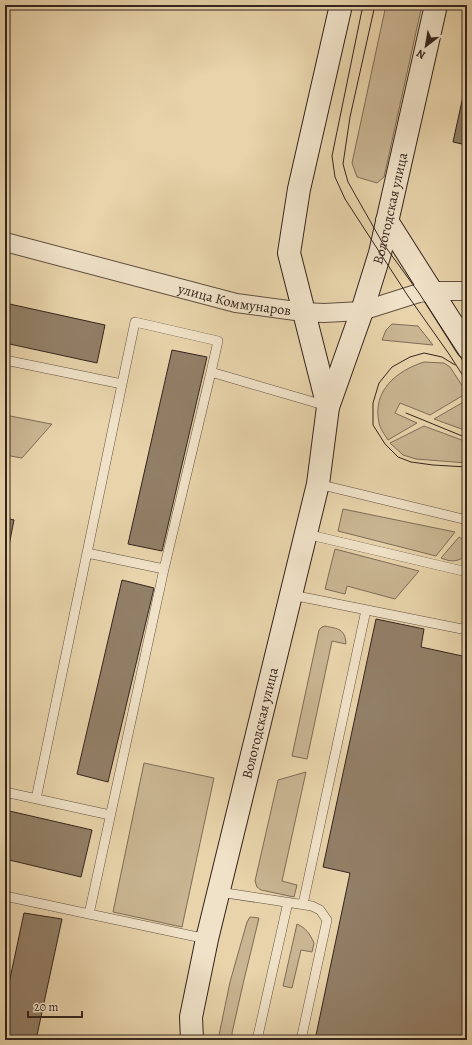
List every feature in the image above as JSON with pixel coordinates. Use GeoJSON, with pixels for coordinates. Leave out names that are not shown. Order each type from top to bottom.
{"type":"FeatureCollection","features":[{"type":"Feature","properties":{"kind":"main road","name":"Вологодская улица"},"geometry":{"type":"LineString","coordinates":[[328,407],[289,253],[299,189],[341,5]]}},
{"type":"Feature","properties":{"kind":"main road","name":"Вологодская улица"},"geometry":{"type":"LineString","coordinates":[[192,1040],[191,1017],[207,939],[318,484],[328,407],[362,310],[380,252],[436,5]]}},
{"type":"Feature","properties":{"kind":"main road"},"geometry":{"type":"LineString","coordinates":[[387,222],[467,347]]}},
{"type":"Feature","properties":{"kind":"street","name":"улица Коммунаров"},"geometry":{"type":"LineString","coordinates":[[5,242],[236,303],[303,312],[324,313],[362,310],[408,296],[431,291],[467,291]]}},
{"type":"Feature","properties":{"kind":"lane"},"geometry":{"type":"LineString","coordinates":[[36,799],[135,322],[218,341],[164,569],[89,914]]}},
{"type":"Feature","properties":{"kind":"lane"},"geometry":{"type":"LineString","coordinates":[[5,360],[122,384]]}},
{"type":"Feature","properties":{"kind":"lane"},"geometry":{"type":"LineString","coordinates":[[211,372],[328,407]]}},
{"type":"Feature","properties":{"kind":"lane"},"geometry":{"type":"LineString","coordinates":[[318,484],[467,520]]}},
{"type":"Feature","properties":{"kind":"lane"},"geometry":{"type":"LineString","coordinates":[[306,534],[467,572]]}},
{"type":"Feature","properties":{"kind":"lane"},"geometry":{"type":"LineString","coordinates":[[87,553],[164,569]]}},
{"type":"Feature","properties":{"kind":"lane"},"geometry":{"type":"LineString","coordinates":[[292,595],[467,630]]}},
{"type":"Feature","properties":{"kind":"lane"},"geometry":{"type":"LineString","coordinates":[[303,904],[366,610]]}},
{"type":"Feature","properties":{"kind":"lane"},"geometry":{"type":"LineString","coordinates":[[5,792],[110,815]]}},
{"type":"Feature","properties":{"kind":"lane"},"geometry":{"type":"LineString","coordinates":[[219,892],[312,906],[320,910],[327,920],[301,1040]]}},
{"type":"Feature","properties":{"kind":"lane"},"geometry":{"type":"LineString","coordinates":[[5,896],[207,939]]}},
{"type":"Feature","properties":{"kind":"lane"},"geometry":{"type":"LineString","coordinates":[[256,1040],[288,902]]}},
{"type":"Feature","properties":{"kind":"shaded area"},"geometry":{"type":"Polygon","coordinates":[[[386,5],[422,5],[384,177],[377,183],[357,177],[352,163],[386,5]]]}},
{"type":"Feature","properties":{"kind":"shaded area"},"geometry":{"type":"Polygon","coordinates":[[[392,324],[418,326],[433,345],[382,340],[386,330],[392,324]]]}},
{"type":"Feature","properties":{"kind":"shaded area"},"geometry":{"type":"Polygon","coordinates":[[[424,362],[444,363],[450,367],[467,393],[430,415],[400,403],[395,413],[417,423],[388,440],[381,430],[379,423],[379,401],[383,392],[388,384],[404,371],[424,362]]]}},
{"type":"Feature","properties":{"kind":"shaded area"},"geometry":{"type":"Polygon","coordinates":[[[467,400],[467,431],[434,419],[467,400]]]}},
{"type":"Feature","properties":{"kind":"shaded area"},"geometry":{"type":"Polygon","coordinates":[[[5,415],[52,424],[22,458],[5,455],[5,415]]]}},
{"type":"Feature","properties":{"kind":"shaded area"},"geometry":{"type":"Polygon","coordinates":[[[424,426],[467,442],[467,463],[416,459],[403,455],[390,443],[424,426]]]}},
{"type":"Feature","properties":{"kind":"shaded area"},"geometry":{"type":"Polygon","coordinates":[[[343,509],[455,532],[436,556],[338,531],[343,509]]]}},
{"type":"Feature","properties":{"kind":"shaded area"},"geometry":{"type":"Polygon","coordinates":[[[459,537],[465,542],[466,545],[467,549],[465,555],[456,561],[441,558],[459,537]]]}},
{"type":"Feature","properties":{"kind":"shaded area"},"geometry":{"type":"Polygon","coordinates":[[[335,549],[419,571],[395,599],[347,586],[345,594],[325,589],[335,549]]]}},
{"type":"Feature","properties":{"kind":"shaded area"},"geometry":{"type":"Polygon","coordinates":[[[325,626],[340,630],[344,635],[346,644],[332,641],[307,759],[292,756],[319,630],[325,626]]]}},
{"type":"Feature","properties":{"kind":"shaded area"},"geometry":{"type":"Polygon","coordinates":[[[144,763],[214,778],[182,927],[113,912],[144,763]]]}},
{"type":"Feature","properties":{"kind":"shaded area"},"geometry":{"type":"Polygon","coordinates":[[[306,772],[282,881],[297,885],[294,897],[261,890],[257,887],[255,881],[278,780],[306,772]]]}},
{"type":"Feature","properties":{"kind":"shaded area"},"geometry":{"type":"Polygon","coordinates":[[[250,917],[259,918],[232,1033],[233,1040],[218,1040],[230,982],[247,922],[250,917]]]}},
{"type":"Feature","properties":{"kind":"shaded area"},"geometry":{"type":"Polygon","coordinates":[[[297,924],[303,927],[314,943],[312,952],[301,950],[292,988],[283,986],[297,924]]]}},
{"type":"Feature","properties":{"kind":"building"},"geometry":{"type":"Polygon","coordinates":[[[467,78],[467,145],[453,142],[467,78]]]}},
{"type":"Feature","properties":{"kind":"building"},"geometry":{"type":"Polygon","coordinates":[[[5,303],[105,325],[97,363],[5,343],[5,303]]]}},
{"type":"Feature","properties":{"kind":"building"},"geometry":{"type":"Polygon","coordinates":[[[172,350],[207,357],[162,551],[128,544],[172,350]]]}},
{"type":"Feature","properties":{"kind":"building"},"geometry":{"type":"Polygon","coordinates":[[[5,518],[14,520],[5,566],[5,518]]]}},
{"type":"Feature","properties":{"kind":"building"},"geometry":{"type":"Polygon","coordinates":[[[122,580],[154,588],[108,782],[77,774],[122,580]]]}},
{"type":"Feature","properties":{"kind":"building"},"geometry":{"type":"Polygon","coordinates":[[[376,619],[424,629],[421,647],[467,657],[467,1040],[315,1040],[350,873],[323,867],[376,619]]]}},
{"type":"Feature","properties":{"kind":"building"},"geometry":{"type":"Polygon","coordinates":[[[5,810],[92,830],[81,877],[5,859],[5,810]]]}},
{"type":"Feature","properties":{"kind":"building"},"geometry":{"type":"Polygon","coordinates":[[[24,913],[62,919],[36,1040],[5,1040],[5,1002],[24,913]]]}},
{"type":"Feature","properties":{"kind":"tram line"},"geometry":{"type":"LineString","coordinates":[[363,5],[332,156],[335,177],[345,199],[408,296],[467,382]]}},
{"type":"Feature","properties":{"kind":"tram line"},"geometry":{"type":"LineString","coordinates":[[375,5],[350,117],[343,164],[348,182],[382,242],[419,293],[467,367]]}},
{"type":"Feature","properties":{"kind":"tram line"},"geometry":{"type":"LineString","coordinates":[[455,365],[442,357],[424,353],[410,357],[392,367],[379,383],[373,403],[373,425],[385,444],[398,457],[411,462],[467,467]]}},
{"type":"Feature","properties":{"kind":"tram line"},"geometry":{"type":"LineString","coordinates":[[406,413],[467,438]]}}]}
